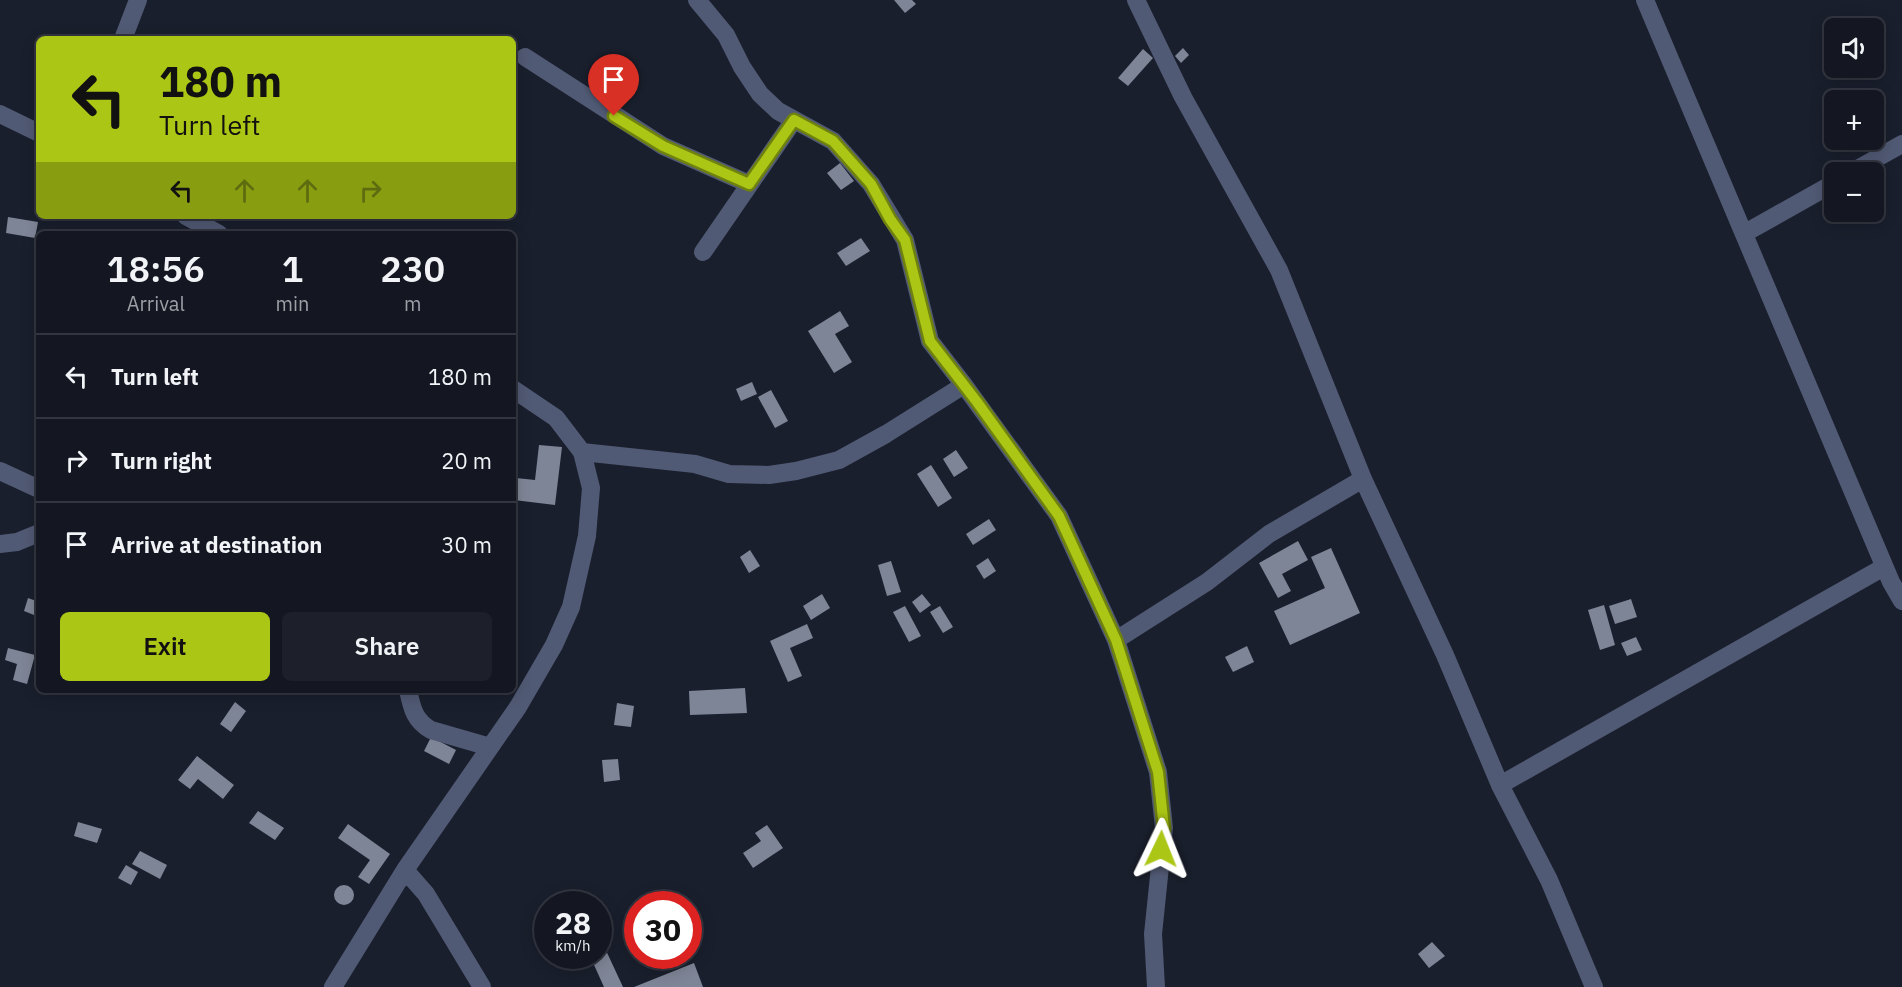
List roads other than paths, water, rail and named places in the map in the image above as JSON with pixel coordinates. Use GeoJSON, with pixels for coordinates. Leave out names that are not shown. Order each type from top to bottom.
{"type":"FeatureCollection","features":[{"type":"Feature","properties":{"kind":"street"},"geometry":{"type":"LineString","coordinates":[[124,36],[138,0]]}},
{"type":"Feature","properties":{"kind":"street"},"geometry":{"type":"LineString","coordinates":[[697,0],[726,35],[741,67],[760,94],[778,111],[833,141],[871,184],[890,219],[905,240],[930,341],[1059,516],[1116,640],[1158,772],[1164,828],[1152,934],[1156,987]]}},
{"type":"Feature","properties":{"kind":"street"},"geometry":{"type":"LineString","coordinates":[[1136,0],[1183,97],[1279,270],[1363,478],[1445,655],[1500,785],[1549,880],[1594,987]]}},
{"type":"Feature","properties":{"kind":"street"},"geometry":{"type":"LineString","coordinates":[[1645,0],[1902,601]]}},
{"type":"Feature","properties":{"kind":"street"},"geometry":{"type":"LineString","coordinates":[[525,57],[663,146],[749,184]]}},
{"type":"Feature","properties":{"kind":"street"},"geometry":{"type":"LineString","coordinates":[[0,114],[36,132]]}},
{"type":"Feature","properties":{"kind":"street"},"geometry":{"type":"LineString","coordinates":[[703,252],[794,120]]}},
{"type":"Feature","properties":{"kind":"street"},"geometry":{"type":"LineString","coordinates":[[1870,162],[1902,144]]}},
{"type":"Feature","properties":{"kind":"street"},"geometry":{"type":"LineString","coordinates":[[1745,233],[1824,189]]}},
{"type":"Feature","properties":{"kind":"street"},"geometry":{"type":"LineString","coordinates":[[192,219],[214,231]]}},
{"type":"Feature","properties":{"kind":"street"},"geometry":{"type":"LineString","coordinates":[[582,452],[695,464],[729,474],[770,475],[796,471],[839,460],[886,434],[964,385]]}},
{"type":"Feature","properties":{"kind":"street"},"geometry":{"type":"LineString","coordinates":[[333,987],[405,870],[518,707],[554,645],[570,607],[587,536],[590,507],[591,488],[582,452],[556,418],[516,391]]}},
{"type":"Feature","properties":{"kind":"street"},"geometry":{"type":"LineString","coordinates":[[0,471],[36,488]]}},
{"type":"Feature","properties":{"kind":"street"},"geometry":{"type":"LineString","coordinates":[[1116,640],[1207,582],[1269,534],[1363,478]]}},
{"type":"Feature","properties":{"kind":"street"},"geometry":{"type":"LineString","coordinates":[[0,544],[17,542],[36,534]]}},
{"type":"Feature","properties":{"kind":"street"},"geometry":{"type":"LineString","coordinates":[[1500,785],[1892,575]]}},
{"type":"Feature","properties":{"kind":"street"},"geometry":{"type":"LineString","coordinates":[[409,693],[414,715],[431,730],[490,747]]}},
{"type":"Feature","properties":{"kind":"street"},"geometry":{"type":"LineString","coordinates":[[405,870],[426,894],[482,987]]}}]}
